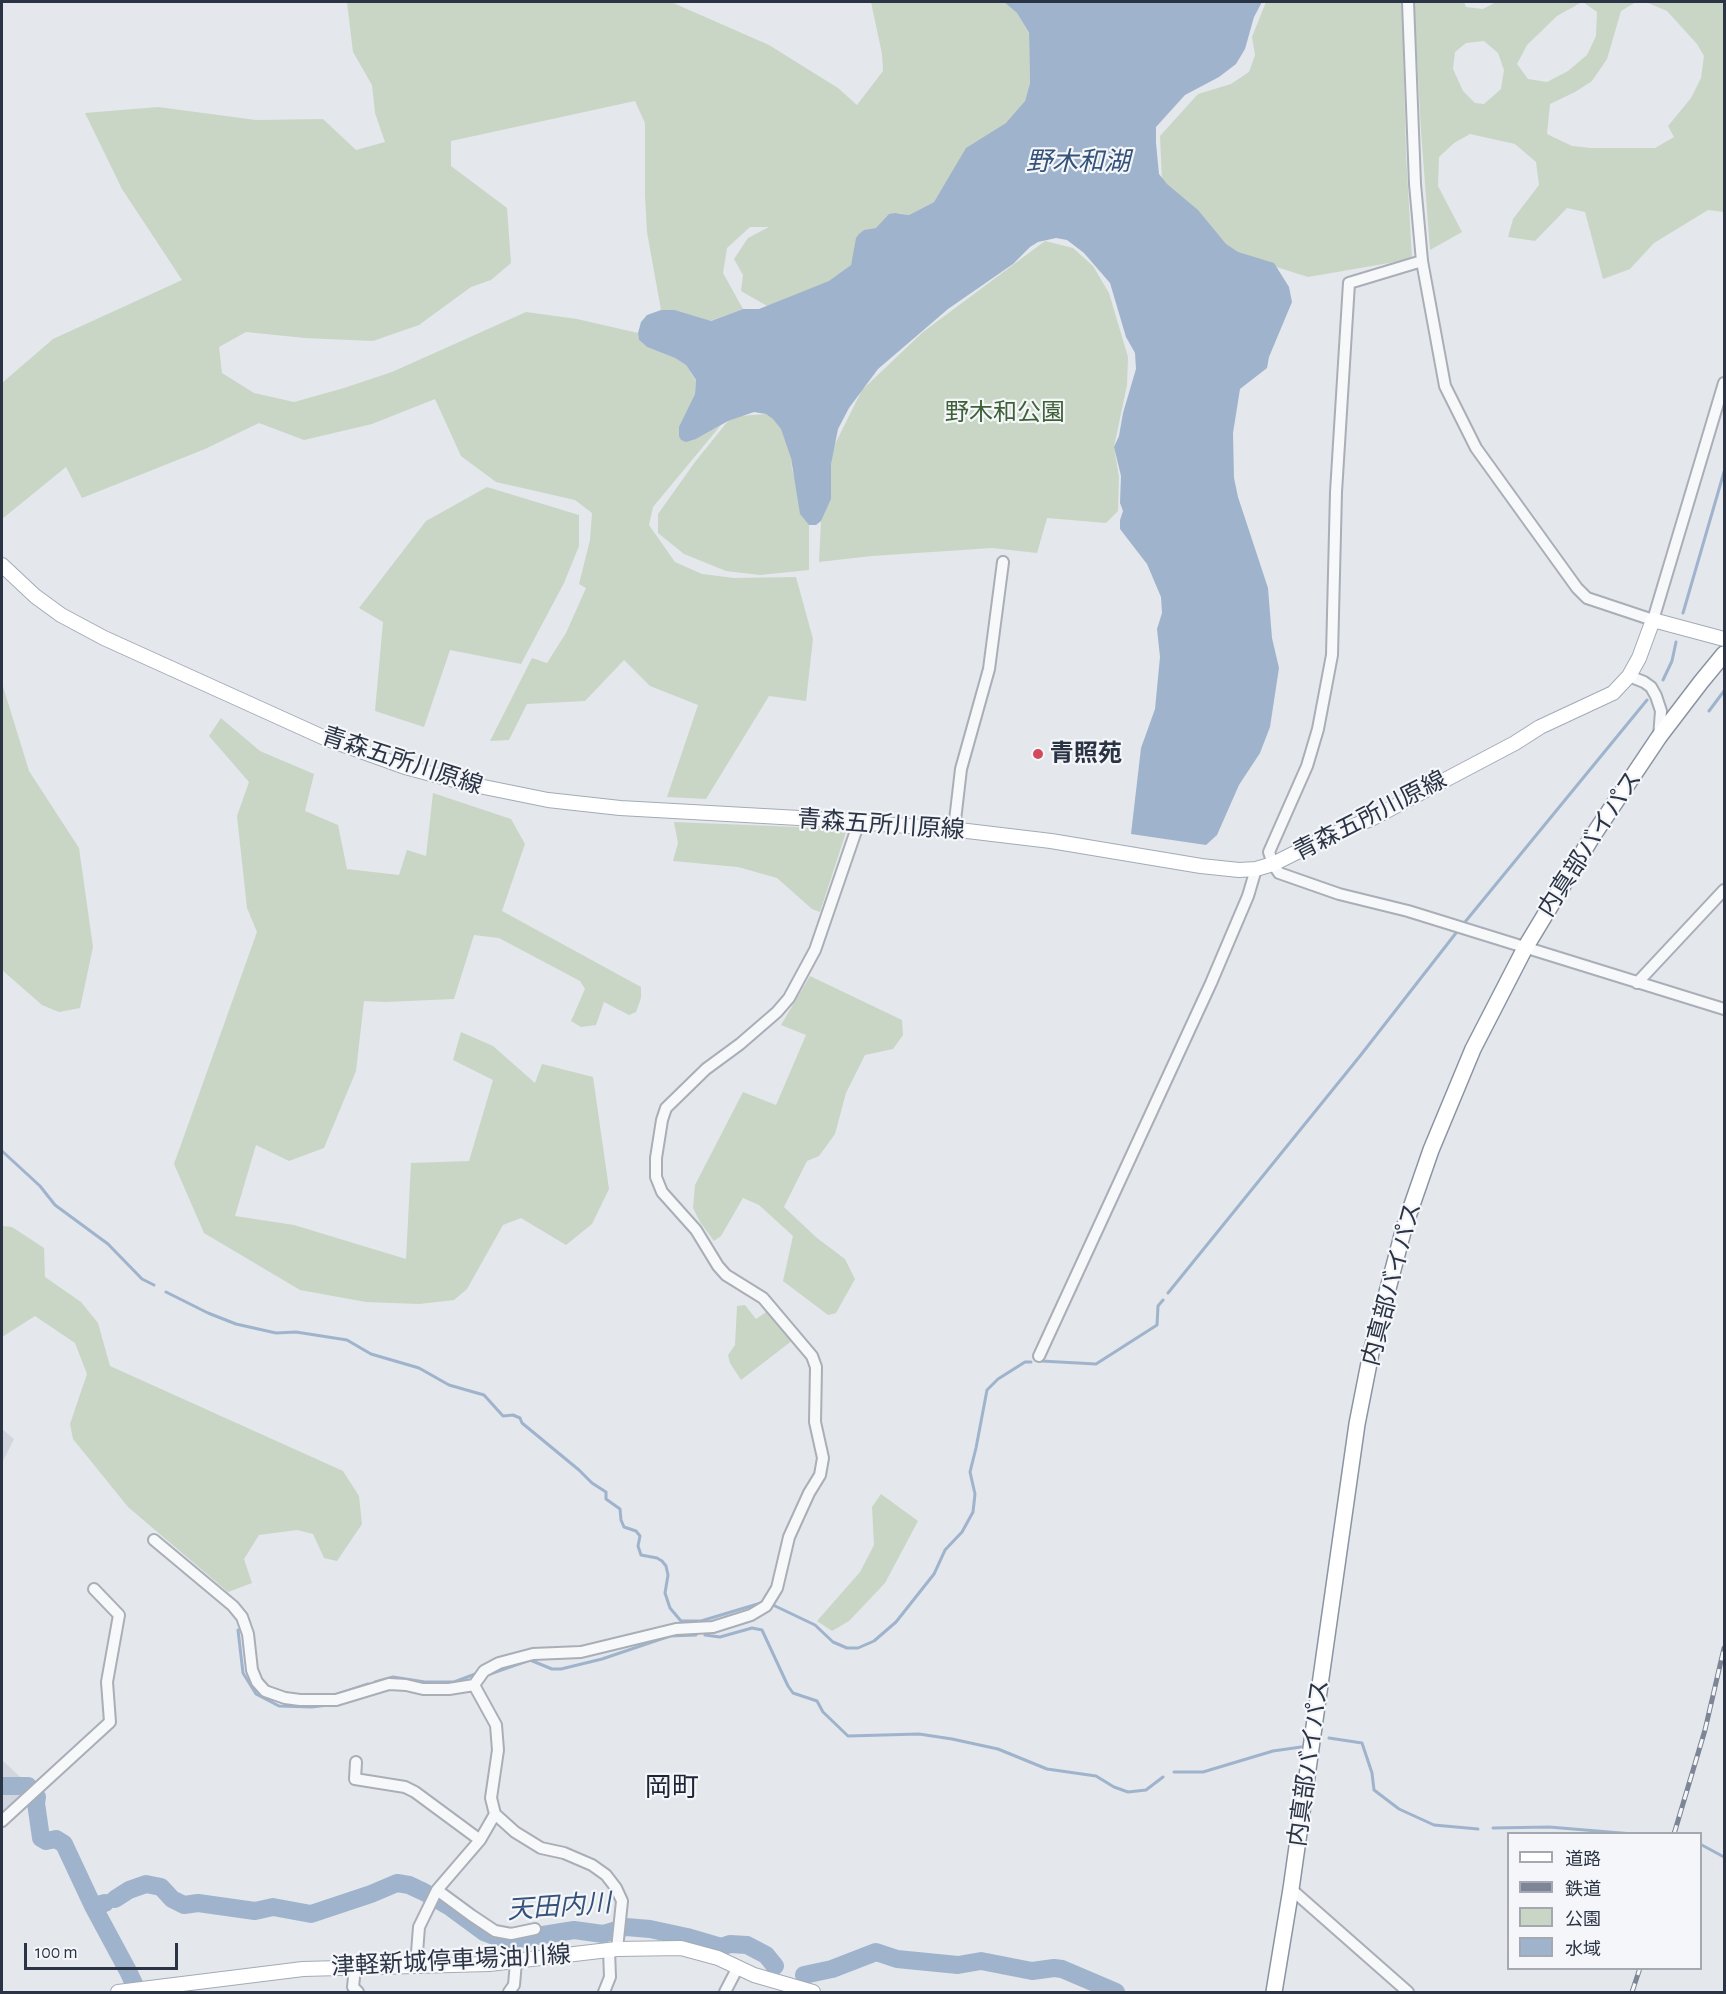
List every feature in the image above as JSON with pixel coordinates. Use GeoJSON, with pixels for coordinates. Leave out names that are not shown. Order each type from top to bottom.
{"type":"FeatureCollection","features":[{"type":"Feature","properties":{"kind":"highway","name":"内真部バイパス"},"geometry":{"type":"LineString","coordinates":[[1274,1992],[1354,1446],[1374,1342],[1404,1228],[1431,1150],[1473,1048],[1525,948],[1592,837],[1659,738],[1701,681],[1725,654]]}},
{"type":"Feature","properties":{"kind":"main road","name":"青森五所川原線"},"geometry":{"type":"LineString","coordinates":[[2,565],[61,615],[104,638],[327,739],[405,767],[492,790],[548,800],[620,808],[954,829],[1051,841],[1201,866],[1239,870],[1256,869],[1273,864],[1327,837],[1373,818],[1515,743],[1540,727],[1613,693],[1629,676],[1639,658],[1653,620]]}},
{"type":"Feature","properties":{"kind":"main road"},"geometry":{"type":"LineString","coordinates":[[1653,620],[1725,639]]}},
{"type":"Feature","properties":{"kind":"main road","name":"津軽新城停車場油川線"},"geometry":{"type":"LineString","coordinates":[[120,1992],[303,1969],[516,1962],[613,1949],[681,1948],[718,1958],[754,1975],[813,1992]]}},
{"type":"Feature","properties":{"kind":"street"},"geometry":{"type":"LineString","coordinates":[[1408,2],[1415,184],[1422,261],[1445,386],[1454,408],[1476,447],[1582,594],[1602,604],[1653,620],[1725,383]]}},
{"type":"Feature","properties":{"kind":"street"},"geometry":{"type":"LineString","coordinates":[[1422,261],[1349,283],[1336,492],[1332,655],[1318,729],[1307,766],[1269,852],[1273,864],[1279,873],[1339,894],[1408,911],[1725,1010]]}},
{"type":"Feature","properties":{"kind":"street"},"geometry":{"type":"LineString","coordinates":[[954,829],[961,769],[989,669],[1004,562]]}},
{"type":"Feature","properties":{"kind":"street"},"geometry":{"type":"LineString","coordinates":[[1629,676],[1651,687],[1656,696],[1661,711],[1659,738]]}},
{"type":"Feature","properties":{"kind":"street"},"geometry":{"type":"LineString","coordinates":[[154,1540],[233,1606],[242,1617],[248,1634],[252,1670],[257,1682],[265,1691],[300,1701],[336,1700],[389,1684],[423,1689],[449,1689],[474,1685],[484,1671],[499,1663],[533,1654],[581,1652],[676,1629],[713,1627],[751,1614],[766,1606],[777,1588],[789,1537],[820,1475],[823,1458],[815,1422],[816,1367],[812,1356],[763,1298],[726,1275],[718,1266],[696,1230],[662,1192],[656,1177],[656,1158],[666,1108],[706,1069],[777,1012],[789,998],[815,950],[859,822]]}},
{"type":"Feature","properties":{"kind":"street"},"geometry":{"type":"LineString","coordinates":[[1039,1356],[1210,983],[1248,896],[1256,869]]}},
{"type":"Feature","properties":{"kind":"street"},"geometry":{"type":"LineString","coordinates":[[1637,982],[1725,890]]}},
{"type":"Feature","properties":{"kind":"street"},"geometry":{"type":"LineString","coordinates":[[2,1821],[110,1722],[107,1682],[119,1615],[94,1589]]}},
{"type":"Feature","properties":{"kind":"street"},"geometry":{"type":"LineString","coordinates":[[474,1685],[496,1725],[498,1750],[491,1798],[495,1814],[527,1841],[592,1865],[606,1875],[622,1901],[620,1928],[613,1949],[610,1977],[604,1992]]}},
{"type":"Feature","properties":{"kind":"street"},"geometry":{"type":"LineString","coordinates":[[356,1762],[355,1779],[405,1787],[480,1840]]}},
{"type":"Feature","properties":{"kind":"street"},"geometry":{"type":"LineString","coordinates":[[416,1965],[418,1927],[434,1895],[480,1840],[495,1814]]}},
{"type":"Feature","properties":{"kind":"street"},"geometry":{"type":"LineString","coordinates":[[1291,1888],[1408,1992]]}},
{"type":"Feature","properties":{"kind":"street"},"geometry":{"type":"LineString","coordinates":[[434,1895],[495,1931],[511,1934],[535,1929]]}},
{"type":"Feature","properties":{"kind":"street"},"geometry":{"type":"LineString","coordinates":[[509,1992],[514,1985],[516,1962]]}},
{"type":"Feature","properties":{"kind":"street"},"geometry":{"type":"LineString","coordinates":[[725,1992],[738,1967]]}},
{"type":"Feature","properties":{"kind":"street"},"geometry":{"type":"LineString","coordinates":[[355,1968],[353,1987],[358,1992]]}},
{"type":"Feature","properties":{"kind":"shaded area"},"geometry":{"type":"Polygon","coordinates":[[[2,1429],[14,1439],[2,1463],[2,1429]]]}},
{"type":"Feature","properties":{"kind":"shaded area"},"geometry":{"type":"Polygon","coordinates":[[[2,1760],[32,1788],[2,1815],[2,1760]]]}},
{"type":"Feature","properties":{"kind":"green space"},"geometry":{"type":"Polygon","coordinates":[[[347,2],[671,2],[769,45],[838,88],[857,105],[883,71],[882,54],[871,2],[1004,2],[1017,13],[1029,34],[1030,83],[1025,101],[1020,108],[1020,115],[952,173],[934,202],[909,215],[898,213],[852,260],[851,265],[823,287],[769,307],[741,291],[743,275],[734,259],[748,238],[769,227],[750,227],[727,248],[723,273],[743,309],[710,321],[675,310],[661,310],[647,232],[645,123],[635,101],[451,141],[451,166],[507,208],[511,263],[491,280],[471,287],[419,325],[373,341],[305,338],[246,332],[219,347],[222,373],[254,393],[294,402],[392,372],[526,312],[577,319],[638,333],[639,340],[647,347],[686,365],[696,381],[695,394],[688,411],[696,439],[721,425],[653,507],[649,525],[675,562],[702,574],[734,578],[796,577],[813,639],[806,701],[769,696],[706,799],[667,797],[698,705],[650,686],[624,660],[585,701],[527,704],[509,740],[490,741],[532,658],[547,663],[566,633],[586,588],[579,584],[590,540],[592,513],[575,500],[496,482],[461,456],[435,399],[372,424],[304,440],[259,423],[205,449],[82,498],[66,467],[2,519],[2,383],[53,339],[182,280],[122,189],[85,113],[158,107],[256,120],[323,119],[356,150],[385,142],[375,113],[372,85],[353,52],[347,2]]]}},
{"type":"Feature","properties":{"kind":"green space"},"geometry":{"type":"Polygon","coordinates":[[[1266,2],[1402,2],[1406,154],[1412,259],[1308,277],[1229,252],[1162,181],[1160,136],[1198,94],[1231,84],[1249,72],[1255,55],[1252,37],[1266,2]]]}},
{"type":"Feature","properties":{"kind":"green space"},"geometry":{"type":"Polygon","coordinates":[[[1414,2],[1464,2],[1466,7],[1483,9],[1496,2],[1582,2],[1557,16],[1527,45],[1517,64],[1528,79],[1547,82],[1568,71],[1587,55],[1596,36],[1597,12],[1583,2],[1636,2],[1621,11],[1607,59],[1592,81],[1550,104],[1547,134],[1572,146],[1655,148],[1674,137],[1668,126],[1691,98],[1701,78],[1704,56],[1697,44],[1667,11],[1646,2],[1724,2],[1724,212],[1708,210],[1654,243],[1630,269],[1603,279],[1585,212],[1567,208],[1535,241],[1508,237],[1513,219],[1539,185],[1536,162],[1515,144],[1470,134],[1454,143],[1439,157],[1438,186],[1462,232],[1430,250],[1414,2]],[[1484,41],[1466,43],[1455,52],[1453,69],[1463,91],[1475,103],[1484,104],[1501,89],[1504,70],[1498,53],[1484,41]]]}},
{"type":"Feature","properties":{"kind":"green space","name":"野木和公園"},"geometry":{"type":"Polygon","coordinates":[[[1045,241],[1073,248],[1093,266],[1109,293],[1128,357],[1127,385],[1114,447],[1119,477],[1118,511],[1106,523],[1047,518],[1037,553],[992,548],[819,562],[821,521],[833,448],[862,390],[923,332],[1045,241]]]}},
{"type":"Feature","properties":{"kind":"green space"},"geometry":{"type":"Polygon","coordinates":[[[766,414],[788,419],[792,469],[809,525],[809,570],[760,575],[726,571],[684,554],[658,533],[658,514],[728,421],[740,416],[766,414]]]}},
{"type":"Feature","properties":{"kind":"green space"},"geometry":{"type":"Polygon","coordinates":[[[487,487],[579,515],[579,546],[564,583],[521,664],[450,650],[424,727],[375,711],[383,622],[359,608],[426,521],[487,487]]]}},
{"type":"Feature","properties":{"kind":"green space"},"geometry":{"type":"Polygon","coordinates":[[[2,683],[29,771],[79,848],[93,947],[80,1008],[59,1012],[42,1005],[2,970],[2,683]]]}},
{"type":"Feature","properties":{"kind":"green space"},"geometry":{"type":"Polygon","coordinates":[[[221,718],[260,751],[314,774],[305,811],[338,825],[347,869],[399,875],[407,850],[426,856],[433,793],[511,819],[525,844],[502,911],[641,987],[641,998],[636,1012],[629,1015],[604,1002],[596,1025],[581,1027],[571,1021],[585,989],[580,981],[499,938],[474,935],[454,999],[364,1001],[356,1071],[324,1148],[289,1161],[256,1145],[235,1216],[294,1225],[406,1259],[411,1163],[469,1161],[493,1080],[453,1060],[461,1032],[493,1046],[535,1083],[542,1064],[593,1077],[609,1189],[592,1224],[566,1245],[521,1218],[503,1225],[467,1289],[454,1300],[419,1304],[366,1302],[300,1290],[204,1233],[174,1164],[257,932],[247,908],[237,816],[249,782],[209,736],[221,718]]]}},
{"type":"Feature","properties":{"kind":"green space"},"geometry":{"type":"Polygon","coordinates":[[[674,822],[847,829],[820,912],[812,909],[777,878],[738,867],[673,861],[678,843],[674,822]]]}},
{"type":"Feature","properties":{"kind":"green space"},"geometry":{"type":"Polygon","coordinates":[[[810,976],[902,1020],[903,1035],[893,1049],[865,1055],[846,1093],[835,1134],[819,1156],[807,1161],[784,1207],[817,1238],[845,1259],[855,1279],[836,1313],[828,1315],[783,1281],[793,1236],[759,1205],[743,1198],[721,1236],[714,1241],[693,1208],[695,1185],[743,1092],[776,1105],[806,1035],[781,1025],[810,976]]]}},
{"type":"Feature","properties":{"kind":"green space"},"geometry":{"type":"Polygon","coordinates":[[[2,1226],[12,1227],[44,1248],[45,1277],[81,1302],[98,1323],[110,1366],[343,1471],[359,1496],[362,1524],[337,1561],[324,1558],[313,1534],[297,1530],[259,1535],[244,1559],[252,1583],[228,1592],[128,1507],[73,1439],[70,1424],[87,1374],[75,1343],[35,1316],[2,1337],[2,1226]]]}},
{"type":"Feature","properties":{"kind":"green space"},"geometry":{"type":"Polygon","coordinates":[[[745,1305],[756,1319],[769,1310],[793,1340],[741,1380],[730,1363],[728,1355],[735,1345],[737,1306],[745,1305]]]}},
{"type":"Feature","properties":{"kind":"green space"},"geometry":{"type":"Polygon","coordinates":[[[881,1494],[918,1521],[885,1583],[849,1621],[832,1631],[817,1621],[860,1572],[874,1545],[872,1507],[881,1494]]]}},
{"type":"Feature","properties":{"kind":"water","name":"野木和湖"},"geometry":{"type":"Polygon","coordinates":[[[1004,2],[1262,2],[1254,17],[1245,49],[1236,64],[1219,77],[1185,95],[1156,127],[1159,174],[1167,184],[1198,210],[1226,244],[1238,252],[1274,263],[1289,287],[1292,302],[1269,357],[1267,368],[1240,389],[1233,433],[1234,478],[1268,588],[1272,638],[1279,668],[1270,727],[1260,753],[1239,785],[1217,835],[1206,845],[1131,834],[1141,748],[1155,709],[1160,657],[1157,629],[1162,613],[1161,597],[1147,564],[1120,529],[1123,511],[1120,503],[1121,476],[1114,447],[1119,436],[1136,369],[1135,353],[1126,337],[1110,283],[1084,253],[1067,240],[1056,238],[1038,242],[1013,264],[948,309],[878,369],[849,408],[838,429],[831,464],[831,499],[821,521],[816,525],[809,525],[800,514],[791,458],[781,429],[773,419],[766,414],[754,412],[728,421],[696,439],[686,442],[681,440],[679,427],[695,394],[696,380],[686,365],[647,347],[639,340],[641,322],[647,315],[661,310],[675,310],[711,321],[743,309],[759,309],[829,281],[851,265],[856,238],[864,230],[876,228],[889,214],[909,215],[934,202],[966,148],[1006,123],[1025,101],[1030,83],[1029,33],[1017,13],[1004,2]]]}},
{"type":"Feature","properties":{"kind":"waterway"},"geometry":{"type":"LineString","coordinates":[[1683,613],[1724,472]]}},
{"type":"Feature","properties":{"kind":"waterway"},"geometry":{"type":"LineString","coordinates":[[1663,680],[1672,661],[1676,642]]}},
{"type":"Feature","properties":{"kind":"waterway"},"geometry":{"type":"LineString","coordinates":[[1709,711],[1724,691]]}},
{"type":"Feature","properties":{"kind":"waterway"},"geometry":{"type":"LineString","coordinates":[[1465,922],[1647,700]]}},
{"type":"Feature","properties":{"kind":"waterway"},"geometry":{"type":"LineString","coordinates":[[1168,1293],[1360,1056],[1456,933]]}},
{"type":"Feature","properties":{"kind":"waterway"},"geometry":{"type":"LineString","coordinates":[[2,1151],[40,1186],[55,1205],[108,1244],[142,1279],[154,1285]]}},
{"type":"Feature","properties":{"kind":"waterway"},"geometry":{"type":"LineString","coordinates":[[166,1292],[236,1324],[276,1333],[296,1332],[347,1340],[371,1354],[419,1368],[449,1385],[484,1395],[503,1416],[513,1415],[520,1418],[522,1423],[592,1483],[606,1492],[606,1499],[620,1509],[624,1527],[636,1531],[640,1536],[638,1546],[641,1555],[657,1558],[666,1566],[668,1575],[665,1593],[670,1608],[681,1621],[701,1621],[761,1603]]}},
{"type":"Feature","properties":{"kind":"waterway"},"geometry":{"type":"LineString","coordinates":[[1041,1361],[1096,1364],[1157,1325],[1158,1306],[1163,1300]]}},
{"type":"Feature","properties":{"kind":"waterway"},"geometry":{"type":"LineString","coordinates":[[773,1605],[815,1625],[833,1642],[847,1648],[858,1648],[874,1641],[896,1622],[934,1574],[945,1550],[962,1532],[973,1512],[975,1494],[970,1472],[987,1390],[998,1379],[1025,1362],[1031,1362]]}},
{"type":"Feature","properties":{"kind":"waterway"},"geometry":{"type":"LineString","coordinates":[[705,1635],[720,1637],[752,1628],[762,1630],[793,1693],[817,1701],[823,1712],[848,1736],[919,1734],[952,1739],[998,1749],[1047,1769],[1096,1776],[1128,1792],[1146,1790],[1163,1777]]}},
{"type":"Feature","properties":{"kind":"waterway"},"geometry":{"type":"LineString","coordinates":[[238,1630],[243,1673],[256,1694],[279,1706],[328,1705]]}},
{"type":"Feature","properties":{"kind":"waterway"},"geometry":{"type":"LineString","coordinates":[[490,1674],[530,1660],[552,1669],[561,1669],[602,1659],[670,1636],[696,1635]]}},
{"type":"Feature","properties":{"kind":"waterway"},"geometry":{"type":"LineString","coordinates":[[375,1682],[393,1677],[425,1682],[454,1682],[478,1673]]}},
{"type":"Feature","properties":{"kind":"waterway"},"geometry":{"type":"LineString","coordinates":[[335,1695],[368,1684]]}},
{"type":"Feature","properties":{"kind":"waterway"},"geometry":{"type":"LineString","coordinates":[[1329,1738],[1362,1743],[1372,1773],[1374,1790],[1399,1809],[1434,1825],[1478,1829]]}},
{"type":"Feature","properties":{"kind":"waterway"},"geometry":{"type":"LineString","coordinates":[[1174,1772],[1203,1772],[1273,1751],[1301,1747]]}},
{"type":"Feature","properties":{"kind":"waterway","name":"天田内川"},"geometry":{"type":"LineString","coordinates":[[2,1786],[28,1786],[37,1797],[41,1838],[46,1841],[56,1839],[64,1844],[93,1906],[105,1903]]}},
{"type":"Feature","properties":{"kind":"waterway"},"geometry":{"type":"LineString","coordinates":[[1493,1828],[1549,1827],[1609,1832]]}},
{"type":"Feature","properties":{"kind":"waterway"},"geometry":{"type":"LineString","coordinates":[[1702,1845],[1724,1857]]}},
{"type":"Feature","properties":{"kind":"waterway","name":"天田内川"},"geometry":{"type":"LineString","coordinates":[[115,1899],[129,1890],[146,1884],[161,1887],[172,1899],[184,1905],[198,1903],[255,1911],[273,1907],[311,1914],[397,1883],[409,1885],[424,1892],[450,1907],[484,1932],[497,1937],[512,1940],[574,1930],[603,1934],[626,1927],[650,1929],[721,1947],[730,1944],[747,1945],[766,1955],[775,1966]]}},
{"type":"Feature","properties":{"kind":"waterway","name":"天田内川"},"geometry":{"type":"LineString","coordinates":[[93,1906],[138,1992]]}},
{"type":"Feature","properties":{"kind":"waterway","name":"天田内川"},"geometry":{"type":"LineString","coordinates":[[804,1975],[832,1969],[876,1952],[897,1959],[958,1965],[981,1961],[1032,1971],[1062,1969],[1116,1992]]}},
{"type":"Feature","properties":{"kind":"railway"},"geometry":{"type":"LineString","coordinates":[[1675,1832],[1705,1730],[1724,1648]]}},
{"type":"Feature","properties":{"kind":"railway"},"geometry":{"type":"LineString","coordinates":[[1632,1992],[1639,1970]]}},
{"type":"Feature","properties":{"kind":"place","name":"青照苑"},"geometry":{"type":"Point","coordinates":[1038,754]}},
{"type":"Feature","properties":{"kind":"district","name":"岡町"},"geometry":{"type":"Point","coordinates":[672,1788]}}]}
